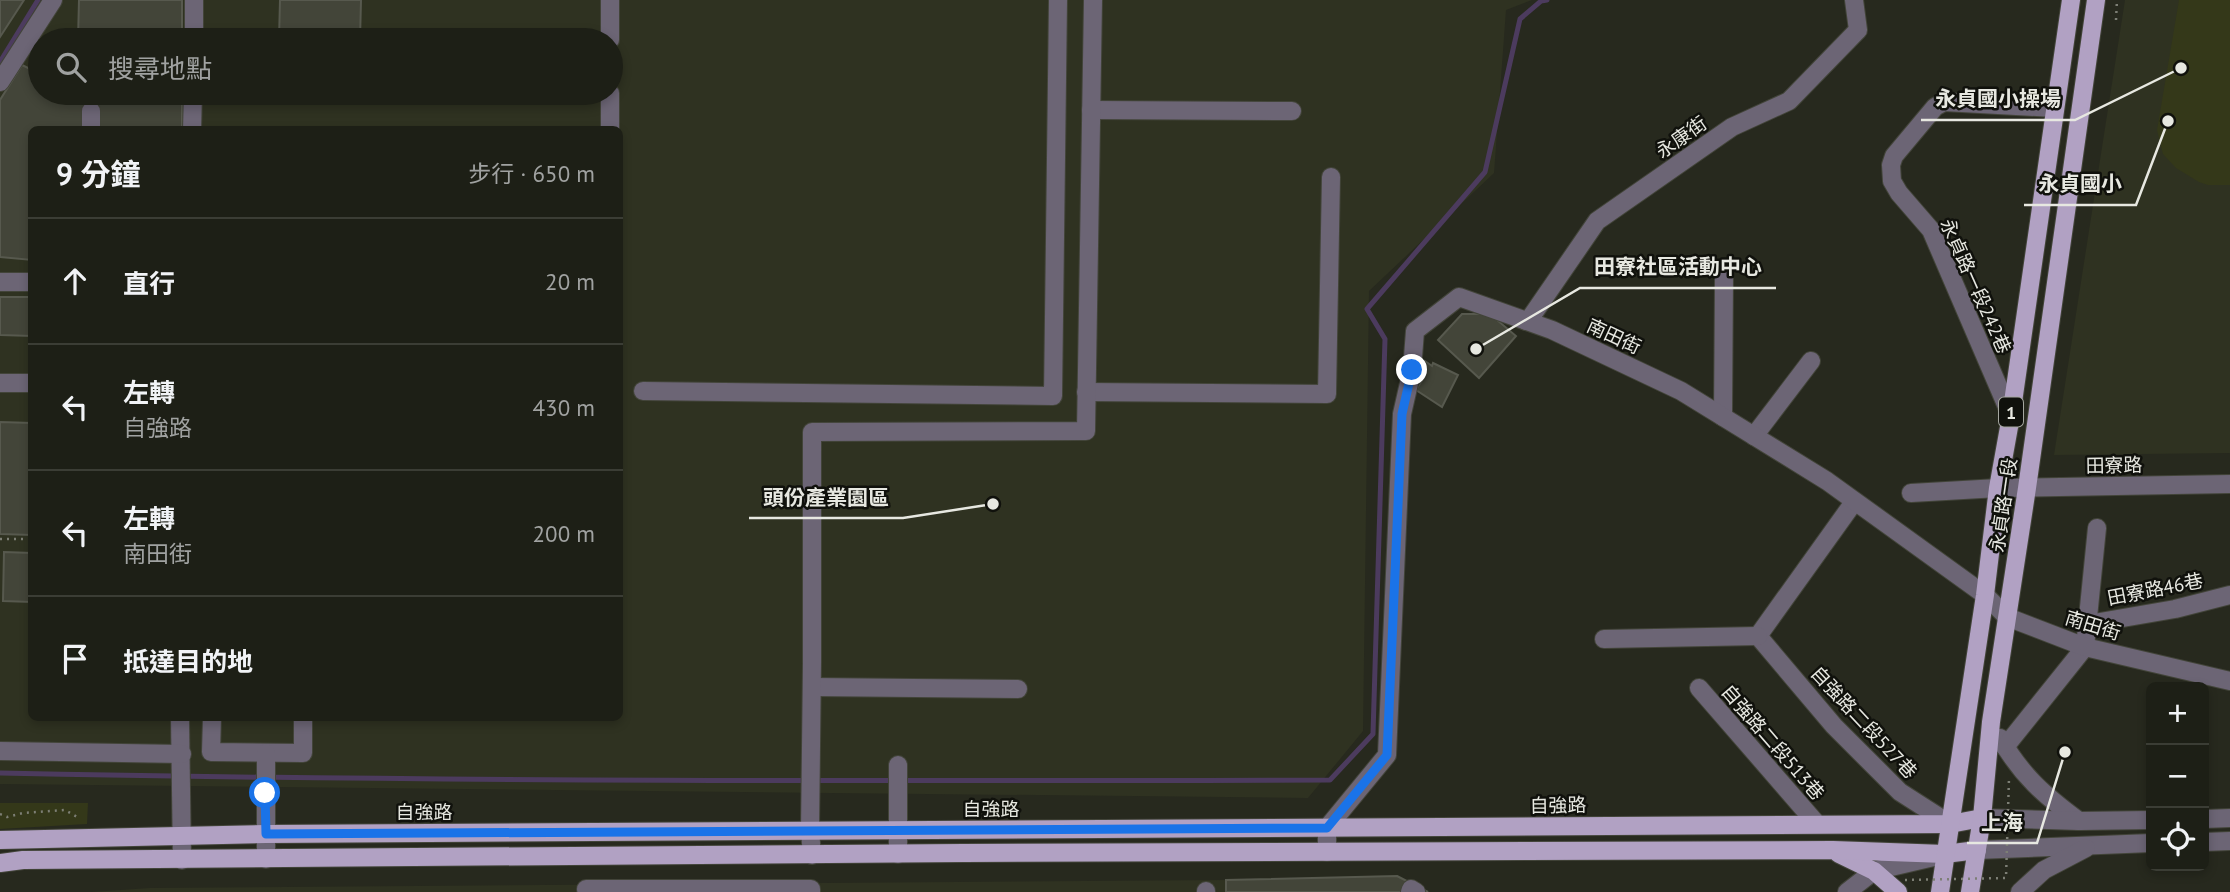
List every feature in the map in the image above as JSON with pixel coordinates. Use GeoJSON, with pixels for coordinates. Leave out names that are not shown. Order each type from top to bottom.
{"type":"FeatureCollection","features":[{"type":"Feature","properties":{"kind":"main road","name":"永貞路一段"},"geometry":{"type":"LineString","coordinates":[[1945,854],[2071,0]]}},
{"type":"Feature","properties":{"kind":"main road","name":"永貞路一段"},"geometry":{"type":"LineString","coordinates":[[1970,892],[1982,818],[1991,722],[2096,0]]}},
{"type":"Feature","properties":{"kind":"main road"},"geometry":{"type":"LineString","coordinates":[[2037,235],[2061,238]]}},
{"type":"Feature","properties":{"kind":"main road","name":"自強路"},"geometry":{"type":"LineString","coordinates":[[0,840],[266,834],[1950,824],[1982,818]]}},
{"type":"Feature","properties":{"kind":"main road"},"geometry":{"type":"LineString","coordinates":[[1833,850],[1901,886]]}},
{"type":"Feature","properties":{"kind":"main road"},"geometry":{"type":"LineString","coordinates":[[0,863],[23,860],[1327,852],[1833,850],[1945,854],[1977,850]]}},
{"type":"Feature","properties":{"kind":"main road"},"geometry":{"type":"LineString","coordinates":[[1940,892],[1945,854]]}},
{"type":"Feature","properties":{"kind":"street"},"geometry":{"type":"LineString","coordinates":[[35,28],[53,0]]}},
{"type":"Feature","properties":{"kind":"street"},"geometry":{"type":"LineString","coordinates":[[194,0],[194,28]]}},
{"type":"Feature","properties":{"kind":"street"},"geometry":{"type":"LineString","coordinates":[[610,0],[610,28]]}},
{"type":"Feature","properties":{"kind":"street"},"geometry":{"type":"LineString","coordinates":[[643,391],[1053,396],[1058,0]]}},
{"type":"Feature","properties":{"kind":"street"},"geometry":{"type":"LineString","coordinates":[[812,855],[812,432],[1086,431],[1093,0]]}},
{"type":"Feature","properties":{"kind":"street","name":"永康街"},"geometry":{"type":"LineString","coordinates":[[1526,321],[1597,221],[1732,127],[1788,101],[1858,30],[1854,0]]}},
{"type":"Feature","properties":{"kind":"street"},"geometry":{"type":"LineString","coordinates":[[0,82],[28,39]]}},
{"type":"Feature","properties":{"kind":"street","name":"永貞路一段242巷"},"geometry":{"type":"LineString","coordinates":[[2011,416],[1931,230],[1899,193],[1892,181],[1891,165],[1895,156],[1935,107],[1944,102],[2055,108]]}},
{"type":"Feature","properties":{"kind":"street"},"geometry":{"type":"LineString","coordinates":[[192,126],[193,105]]}},
{"type":"Feature","properties":{"kind":"street"},"geometry":{"type":"LineString","coordinates":[[610,105],[610,126]]}},
{"type":"Feature","properties":{"kind":"street"},"geometry":{"type":"LineString","coordinates":[[1091,110],[1292,111]]}},
{"type":"Feature","properties":{"kind":"street"},"geometry":{"type":"LineString","coordinates":[[1086,392],[1327,394],[1331,177]]}},
{"type":"Feature","properties":{"kind":"street"},"geometry":{"type":"LineString","coordinates":[[1723,417],[1724,276]]}},
{"type":"Feature","properties":{"kind":"street"},"geometry":{"type":"LineString","coordinates":[[0,282],[28,282]]}},
{"type":"Feature","properties":{"kind":"street","name":"南田街"},"geometry":{"type":"LineString","coordinates":[[1327,828],[1387,755],[1402,414],[1412,370],[1415,331],[1459,297],[1552,330],[1681,391],[1826,481],[1985,595],[2007,617],[2085,647],[2230,681]]}},
{"type":"Feature","properties":{"kind":"street"},"geometry":{"type":"LineString","coordinates":[[1754,436],[1811,361]]}},
{"type":"Feature","properties":{"kind":"street"},"geometry":{"type":"LineString","coordinates":[[0,383],[28,383]]}},
{"type":"Feature","properties":{"kind":"street","name":"田寮路"},"geometry":{"type":"LineString","coordinates":[[1911,493],[1998,488],[2230,484]]}},
{"type":"Feature","properties":{"kind":"street"},"geometry":{"type":"LineString","coordinates":[[1604,639],[1758,636],[1854,502]]}},
{"type":"Feature","properties":{"kind":"street"},"geometry":{"type":"LineString","coordinates":[[2005,747],[2085,647],[2097,528]]}},
{"type":"Feature","properties":{"kind":"street","name":"田寮路46巷"},"geometry":{"type":"LineString","coordinates":[[2088,624],[2175,609],[2230,595]]}},
{"type":"Feature","properties":{"kind":"street","name":"自強路二段527巷"},"geometry":{"type":"LineString","coordinates":[[1758,636],[1834,726],[1899,792],[1950,824]]}},
{"type":"Feature","properties":{"kind":"street"},"geometry":{"type":"LineString","coordinates":[[812,687],[1018,689]]}},
{"type":"Feature","properties":{"kind":"street","name":"自強路二段513巷"},"geometry":{"type":"LineString","coordinates":[[1699,688],[1816,823]]}},
{"type":"Feature","properties":{"kind":"street"},"geometry":{"type":"LineString","coordinates":[[180,721],[182,860]]}},
{"type":"Feature","properties":{"kind":"street"},"geometry":{"type":"LineString","coordinates":[[212,721],[211,752],[266,753],[303,753],[303,721]]}},
{"type":"Feature","properties":{"kind":"street"},"geometry":{"type":"LineString","coordinates":[[1991,722],[2020,769],[2045,796],[2079,821]]}},
{"type":"Feature","properties":{"kind":"street"},"geometry":{"type":"LineString","coordinates":[[0,751],[182,752]]}},
{"type":"Feature","properties":{"kind":"street"},"geometry":{"type":"LineString","coordinates":[[266,753],[266,859]]}},
{"type":"Feature","properties":{"kind":"street"},"geometry":{"type":"LineString","coordinates":[[898,765],[898,854]]}},
{"type":"Feature","properties":{"kind":"street"},"geometry":{"type":"LineString","coordinates":[[1982,818],[2146,820]]}},
{"type":"Feature","properties":{"kind":"street"},"geometry":{"type":"LineString","coordinates":[[2209,819],[2230,818]]}},
{"type":"Feature","properties":{"kind":"street"},"geometry":{"type":"LineString","coordinates":[[1327,828],[1327,852]]}},
{"type":"Feature","properties":{"kind":"street"},"geometry":{"type":"LineString","coordinates":[[2209,842],[2230,841]]}},
{"type":"Feature","properties":{"kind":"street"},"geometry":{"type":"LineString","coordinates":[[1977,850],[2146,843]]}},
{"type":"Feature","properties":{"kind":"street"},"geometry":{"type":"LineString","coordinates":[[2020,892],[2044,870],[2092,845]]}},
{"type":"Feature","properties":{"kind":"street"},"geometry":{"type":"LineString","coordinates":[[1847,892],[1874,871],[1945,854]]}},
{"type":"Feature","properties":{"kind":"street"},"geometry":{"type":"LineString","coordinates":[[586,889],[811,889],[811,892]]}},
{"type":"Feature","properties":{"kind":"street"},"geometry":{"type":"LineString","coordinates":[[1410,892],[1411,889],[1416,892]]}},
{"type":"Feature","properties":{"kind":"path"},"geometry":{"type":"LineString","coordinates":[[2116,20],[2117,0]]}},
{"type":"Feature","properties":{"kind":"path"},"geometry":{"type":"LineString","coordinates":[[0,539],[28,539]]}},
{"type":"Feature","properties":{"kind":"path"},"geometry":{"type":"LineString","coordinates":[[1901,886],[2006,878],[2009,778]]}},
{"type":"Feature","properties":{"kind":"path"},"geometry":{"type":"LineString","coordinates":[[0,814],[8,817],[23,813],[65,810],[79,818]]}},
{"type":"Feature","properties":{"kind":"shaded area"},"geometry":{"type":"Polygon","coordinates":[[[0,0],[1532,0],[1506,10],[1494,173],[1369,291],[1363,731],[1308,798],[0,784],[0,0]]]}},
{"type":"Feature","properties":{"kind":"shaded area"},"geometry":{"type":"Polygon","coordinates":[[[2125,0],[2230,0],[2230,453],[2054,455],[2125,0]]]}},
{"type":"Feature","properties":{"kind":"shaded area"},"geometry":{"type":"Polygon","coordinates":[[[1226,880],[1226,892],[91,892],[150,888],[1226,880]]]}},
{"type":"Feature","properties":{"kind":"green space"},"geometry":{"type":"Polygon","coordinates":[[[2179,0],[2230,0],[2230,185],[2208,185],[2199,182],[2176,168],[2163,154],[2157,130],[2179,0]]]}},
{"type":"Feature","properties":{"kind":"green space"},"geometry":{"type":"Polygon","coordinates":[[[0,803],[88,803],[87,824],[0,829],[0,803]]]}},
{"type":"Feature","properties":{"kind":"building"},"geometry":{"type":"Polygon","coordinates":[[[0,0],[24,0],[0,37],[0,0]]]}},
{"type":"Feature","properties":{"kind":"building"},"geometry":{"type":"Polygon","coordinates":[[[79,0],[182,0],[182,28],[78,28],[79,0]]]}},
{"type":"Feature","properties":{"kind":"building"},"geometry":{"type":"Polygon","coordinates":[[[280,0],[361,0],[360,28],[279,28],[280,0]]]}},
{"type":"Feature","properties":{"kind":"building"},"geometry":{"type":"Polygon","coordinates":[[[22,65],[28,68],[28,105],[182,105],[182,126],[28,126],[28,260],[0,257],[0,100],[22,65]]]}},
{"type":"Feature","properties":{"kind":"building"},"geometry":{"type":"Polygon","coordinates":[[[0,297],[28,297],[28,336],[0,335],[0,297]]]}},
{"type":"Feature","properties":{"kind":"building"},"geometry":{"type":"Polygon","coordinates":[[[1462,314],[1490,314],[1516,336],[1479,378],[1438,340],[1462,314]]]}},
{"type":"Feature","properties":{"kind":"building"},"geometry":{"type":"Polygon","coordinates":[[[1425,361],[1458,375],[1442,407],[1416,390],[1425,376],[1419,372],[1425,361]]]}},
{"type":"Feature","properties":{"kind":"building"},"geometry":{"type":"Polygon","coordinates":[[[0,422],[28,423],[28,535],[0,534],[0,422]]]}},
{"type":"Feature","properties":{"kind":"building"},"geometry":{"type":"Polygon","coordinates":[[[4,552],[28,553],[28,602],[3,601],[4,552]]]}},
{"type":"Feature","properties":{"kind":"building"},"geometry":{"type":"Polygon","coordinates":[[[1397,876],[1428,892],[1226,892],[1226,880],[1397,876]]]}},
{"type":"Feature","properties":{"kind":"waterway"},"geometry":{"type":"LineString","coordinates":[[0,62],[38,0]]}},
{"type":"Feature","properties":{"kind":"waterway"},"geometry":{"type":"LineString","coordinates":[[0,773],[831,781],[1330,780],[1373,734],[1385,339],[1367,309],[1485,172],[1520,19],[1541,1],[1547,0]]}},
{"type":"Feature","properties":{"kind":"place","name":"永貞國小操場"},"geometry":{"type":"Point","coordinates":[2181,68]}},
{"type":"Feature","properties":{"kind":"place","name":"永貞國小"},"geometry":{"type":"Point","coordinates":[2168,121]}},
{"type":"Feature","properties":{"kind":"place","name":"田寮社區活動中心"},"geometry":{"type":"Point","coordinates":[1476,349]}},
{"type":"Feature","properties":{"kind":"place","name":"頭份產業園區"},"geometry":{"type":"Point","coordinates":[993,504]}},
{"type":"Feature","properties":{"kind":"place","name":"上海"},"geometry":{"type":"Point","coordinates":[2065,752]}},
{"type":"Feature","properties":{"kind":"route"},"geometry":{"type":"LineString","coordinates":[[265,793],[266,834],[1327,828],[1387,755],[1402,414],[1412,370]]}}]}
